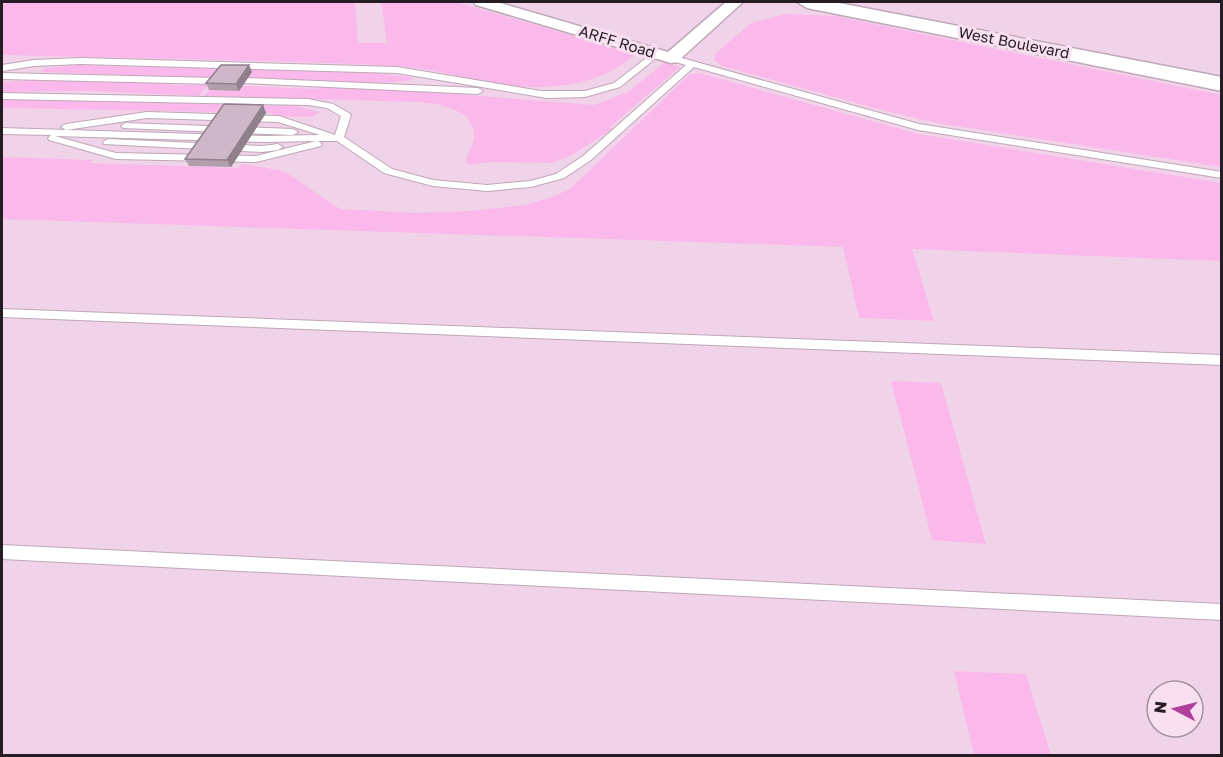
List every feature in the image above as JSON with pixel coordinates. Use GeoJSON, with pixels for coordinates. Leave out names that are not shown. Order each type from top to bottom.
{"type":"FeatureCollection","features":[{"type":"Feature","properties":{"kind":"street","name":"ARFF Road"},"geometry":{"type":"LineString","coordinates":[[482,2],[664,56],[735,2]]}},
{"type":"Feature","properties":{"kind":"street","name":"West Boulevard"},"geometry":{"type":"LineString","coordinates":[[807,2],[1221,84]]}},
{"type":"Feature","properties":{"kind":"lane"},"geometry":{"type":"LineString","coordinates":[[246,81],[547,95],[585,94],[617,85],[664,56],[918,127],[1221,175]]}},
{"type":"Feature","properties":{"kind":"lane"},"geometry":{"type":"LineString","coordinates":[[2,68],[81,61],[389,70],[547,95]]}},
{"type":"Feature","properties":{"kind":"lane"},"geometry":{"type":"LineString","coordinates":[[31,132],[147,115],[279,120],[339,138],[388,171],[433,183],[487,188],[531,184],[560,176],[586,158],[692,64]]}},
{"type":"Feature","properties":{"kind":"lane"},"geometry":{"type":"LineString","coordinates":[[2,76],[216,81]]}},
{"type":"Feature","properties":{"kind":"lane"},"geometry":{"type":"LineString","coordinates":[[2,96],[308,102],[330,106],[346,115],[339,138]]}},
{"type":"Feature","properties":{"kind":"lane"},"geometry":{"type":"LineString","coordinates":[[2,131],[266,139],[339,138]]}},
{"type":"Feature","properties":{"kind":"lane"},"geometry":{"type":"LineString","coordinates":[[31,132],[116,156],[256,159],[339,138]]}},
{"type":"Feature","properties":{"kind":"lane"},"geometry":{"type":"LineString","coordinates":[[2,313],[1221,360]]}},
{"type":"Feature","properties":{"kind":"lane"},"geometry":{"type":"LineString","coordinates":[[2,552],[1221,612]]}},
{"type":"Feature","properties":{"kind":"shaded area"},"geometry":{"type":"Polygon","coordinates":[[[2,2],[1221,2],[1221,755],[2,755],[2,2]]]}},
{"type":"Feature","properties":{"kind":"shaded area"},"geometry":{"type":"Polygon","coordinates":[[[2,2],[355,2],[358,43],[387,43],[381,2],[456,2],[636,54],[615,69],[593,79],[544,87],[507,85],[396,66],[2,55],[2,2]]]}},
{"type":"Feature","properties":{"kind":"shaded area"},"geometry":{"type":"Polygon","coordinates":[[[785,14],[835,16],[1221,95],[1221,167],[937,123],[722,66],[714,60],[716,53],[751,23],[785,14]]]}},
{"type":"Feature","properties":{"kind":"shaded area"},"geometry":{"type":"Polygon","coordinates":[[[665,62],[680,67],[610,127],[613,129],[570,156],[552,163],[490,162],[471,165],[466,163],[474,140],[473,127],[462,114],[434,104],[204,96],[209,90],[238,91],[243,86],[317,89],[319,87],[392,89],[594,105],[628,92],[665,62]]]}},
{"type":"Feature","properties":{"kind":"shaded area"},"geometry":{"type":"Polygon","coordinates":[[[79,65],[375,73],[411,77],[412,79],[385,82],[308,81],[248,78],[252,73],[219,78],[40,72],[46,68],[79,65]]]}},
{"type":"Feature","properties":{"kind":"shaded area"},"geometry":{"type":"Polygon","coordinates":[[[699,73],[919,134],[1221,183],[1221,261],[912,249],[934,321],[859,318],[843,247],[2,219],[2,157],[93,160],[90,163],[239,168],[242,164],[284,171],[340,209],[418,213],[470,211],[525,205],[555,196],[571,188],[690,74],[699,73]]]}},
{"type":"Feature","properties":{"kind":"shaded area"},"geometry":{"type":"Polygon","coordinates":[[[34,80],[208,85],[199,96],[91,91],[2,92],[2,82],[34,80]]]}},
{"type":"Feature","properties":{"kind":"shaded area"},"geometry":{"type":"Polygon","coordinates":[[[2,99],[296,106],[320,112],[312,117],[272,116],[273,113],[2,108],[2,99]]]}},
{"type":"Feature","properties":{"kind":"shaded area"},"geometry":{"type":"Polygon","coordinates":[[[891,381],[941,383],[986,544],[932,540],[891,381]]]}},
{"type":"Feature","properties":{"kind":"shaded area"},"geometry":{"type":"Polygon","coordinates":[[[954,671],[1026,674],[1051,755],[974,755],[954,671]]]}},
{"type":"Feature","properties":{"kind":"building"},"geometry":{"type":"Polygon","coordinates":[[[221,65],[249,65],[236,84],[206,83],[221,65]]]}},
{"type":"Feature","properties":{"kind":"building"},"geometry":{"type":"Polygon","coordinates":[[[224,104],[263,105],[227,160],[185,159],[224,104]]]}}]}
